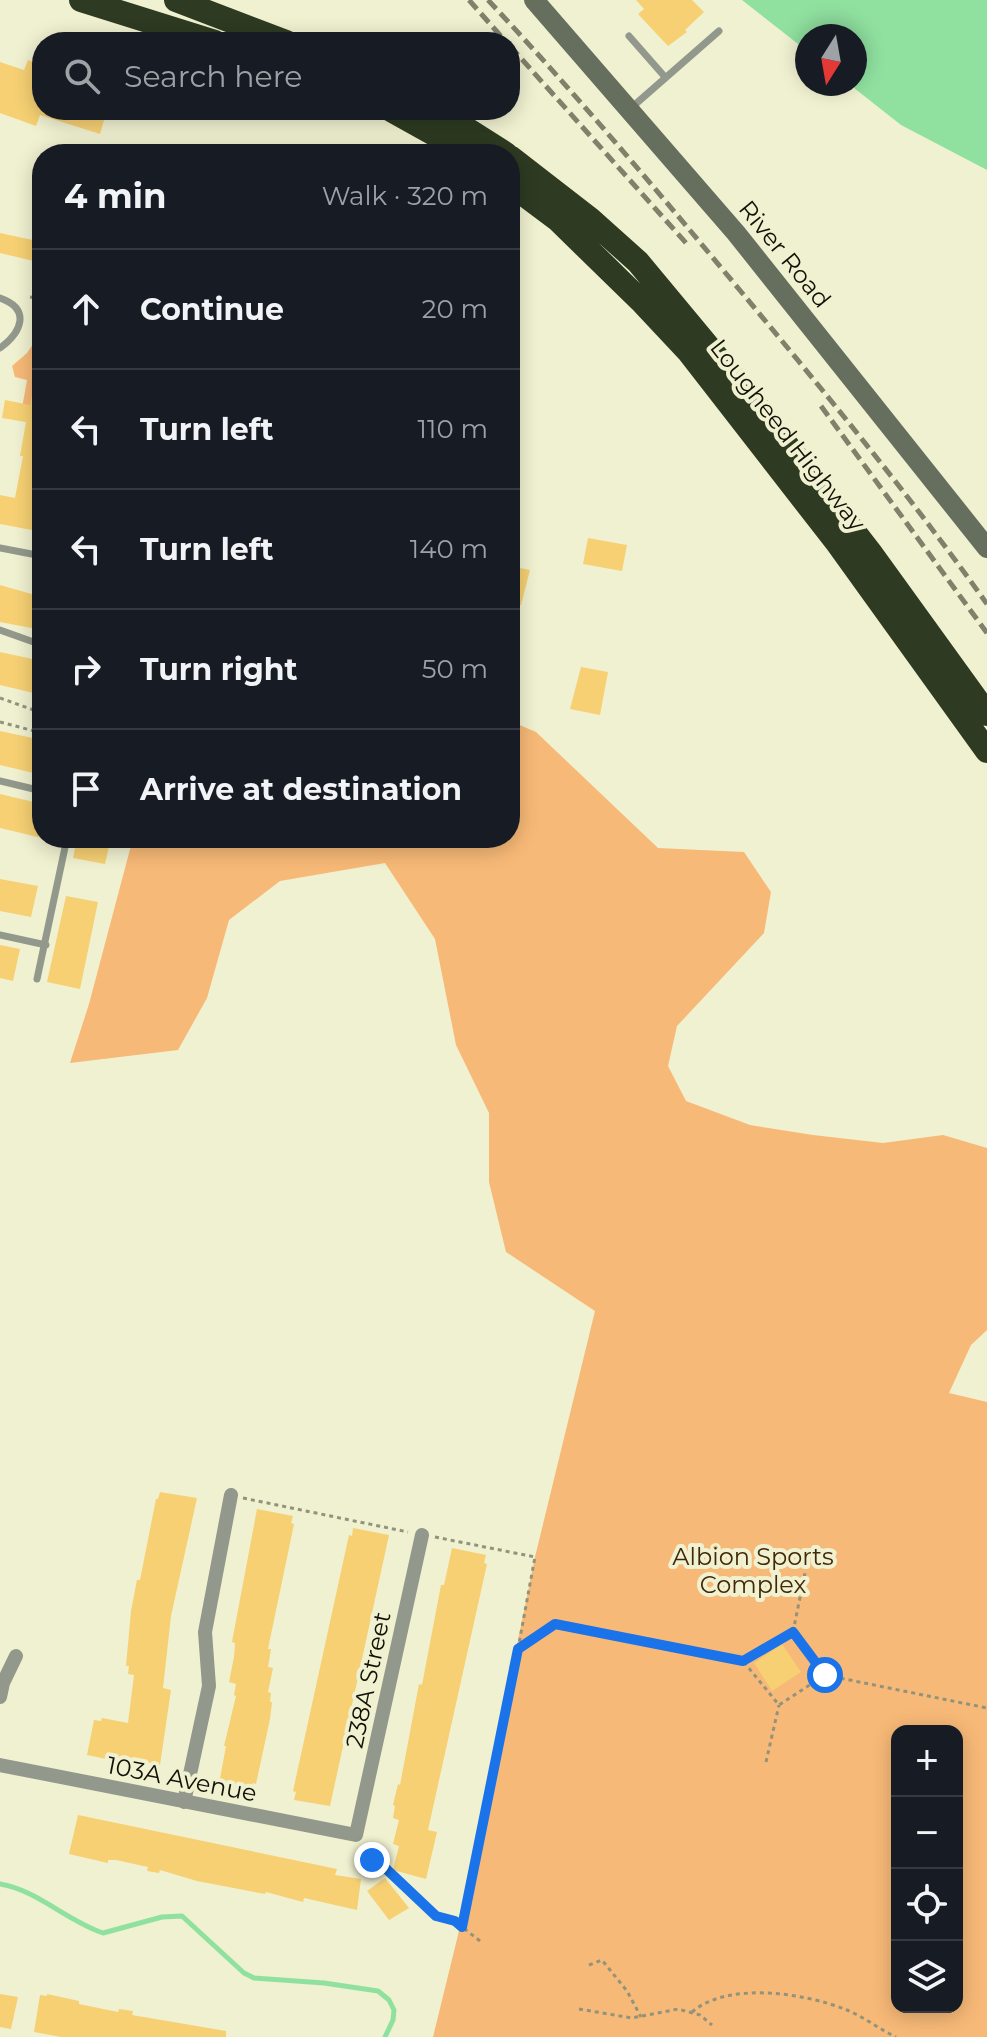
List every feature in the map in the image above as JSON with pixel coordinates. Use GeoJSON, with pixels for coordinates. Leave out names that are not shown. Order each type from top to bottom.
{"type":"FeatureCollection","features":[{"type":"Feature","properties":{"kind":"highway"},"geometry":{"type":"LineString","coordinates":[[81,0],[183,32]]}},
{"type":"Feature","properties":{"kind":"highway"},"geometry":{"type":"LineString","coordinates":[[176,0],[260,32]]}},
{"type":"Feature","properties":{"kind":"highway"},"geometry":{"type":"LineString","coordinates":[[409,120],[452,144]]}},
{"type":"Feature","properties":{"kind":"highway","name":"Lougheed Highway"},"geometry":{"type":"LineString","coordinates":[[453,120],[491,144]]}},
{"type":"Feature","properties":{"kind":"highway","name":"Lougheed Highway"},"geometry":{"type":"LineString","coordinates":[[520,164],[590,219],[638,262],[741,386],[861,540],[987,714]]}},
{"type":"Feature","properties":{"kind":"highway","name":"Lougheed Highway"},"geometry":{"type":"LineString","coordinates":[[520,192],[558,220],[688,351],[838,544],[987,751]]}},
{"type":"Feature","properties":{"kind":"street","name":"River Road"},"geometry":{"type":"LineString","coordinates":[[534,0],[736,233],[987,548]]}},
{"type":"Feature","properties":{"kind":"street"},"geometry":{"type":"LineString","coordinates":[[184,1802],[209,1686],[205,1632],[231,1495]]}},
{"type":"Feature","properties":{"kind":"street","name":"238A Street"},"geometry":{"type":"LineString","coordinates":[[356,1835],[422,1535]]}},
{"type":"Feature","properties":{"kind":"street"},"geometry":{"type":"LineString","coordinates":[[0,1697],[16,1656]]}},
{"type":"Feature","properties":{"kind":"street","name":"103A Avenue"},"geometry":{"type":"LineString","coordinates":[[0,1765],[356,1835]]}},
{"type":"Feature","properties":{"kind":"lane"},"geometry":{"type":"LineString","coordinates":[[629,110],[719,31]]}},
{"type":"Feature","properties":{"kind":"lane"},"geometry":{"type":"LineString","coordinates":[[629,36],[665,77]]}},
{"type":"Feature","properties":{"kind":"lane"},"geometry":{"type":"LineString","coordinates":[[0,298],[13,304],[19,319],[17,333],[0,348]]}},
{"type":"Feature","properties":{"kind":"lane"},"geometry":{"type":"LineString","coordinates":[[0,548],[32,554]]}},
{"type":"Feature","properties":{"kind":"lane"},"geometry":{"type":"LineString","coordinates":[[0,630],[32,641]]}},
{"type":"Feature","properties":{"kind":"lane"},"geometry":{"type":"LineString","coordinates":[[0,781],[32,789]]}},
{"type":"Feature","properties":{"kind":"lane"},"geometry":{"type":"LineString","coordinates":[[37,979],[65,848]]}},
{"type":"Feature","properties":{"kind":"lane"},"geometry":{"type":"LineString","coordinates":[[0,935],[46,945]]}},
{"type":"Feature","properties":{"kind":"path"},"geometry":{"type":"LineString","coordinates":[[0,698],[32,709]]}},
{"type":"Feature","properties":{"kind":"path"},"geometry":{"type":"LineString","coordinates":[[0,722],[32,730]]}},
{"type":"Feature","properties":{"kind":"path"},"geometry":{"type":"LineString","coordinates":[[259,1502],[395,1529]]}},
{"type":"Feature","properties":{"kind":"path"},"geometry":{"type":"LineString","coordinates":[[450,1540],[535,1557],[462,1927]]}},
{"type":"Feature","properties":{"kind":"path"},"geometry":{"type":"LineString","coordinates":[[805,1573],[793,1632],[825,1675],[987,1708]]}},
{"type":"Feature","properties":{"kind":"path"},"geometry":{"type":"LineString","coordinates":[[518,1649],[555,1624],[743,1661],[779,1705]]}},
{"type":"Feature","properties":{"kind":"path"},"geometry":{"type":"LineString","coordinates":[[743,1661],[793,1632]]}},
{"type":"Feature","properties":{"kind":"path"},"geometry":{"type":"LineString","coordinates":[[766,1762],[779,1705],[825,1675]]}},
{"type":"Feature","properties":{"kind":"path"},"geometry":{"type":"LineString","coordinates":[[368,1851],[376,1864],[378,1861],[436,1916],[455,1921],[480,1941]]}},
{"type":"Feature","properties":{"kind":"path"},"geometry":{"type":"LineString","coordinates":[[589,1965],[602,1960],[627,1991],[642,2018]]}},
{"type":"Feature","properties":{"kind":"path"},"geometry":{"type":"LineString","coordinates":[[692,2012],[711,1999],[760,1991],[846,2010],[896,2037]]}},
{"type":"Feature","properties":{"kind":"path"},"geometry":{"type":"LineString","coordinates":[[579,2009],[642,2018],[656,2012],[678,2009],[692,2012],[712,2025]]}},
{"type":"Feature","properties":{"kind":"green space"},"geometry":{"type":"Polygon","coordinates":[[[32,346],[32,406],[29,410],[22,408],[27,380],[15,377],[12,366],[32,346]]]}},
{"type":"Feature","properties":{"kind":"green space","name":"Albion Sports Complex"},"geometry":{"type":"Polygon","coordinates":[[[520,725],[536,732],[658,848],[744,852],[771,892],[764,933],[677,1026],[668,1066],[686,1101],[750,1125],[813,1135],[883,1143],[943,1135],[987,1148],[987,1330],[971,1345],[949,1393],[987,1402],[987,2037],[433,2037],[458,1935],[535,1557],[595,1311],[506,1252],[489,1182],[489,1113],[456,1045],[435,939],[385,863],[280,881],[229,920],[207,998],[178,1050],[70,1063],[130,848],[520,848],[520,725]]]}},
{"type":"Feature","properties":{"kind":"shaded area"},"geometry":{"type":"Polygon","coordinates":[[[742,0],[987,0],[987,170],[901,125],[864,96],[867,96],[867,24],[795,24],[795,42],[742,0]]]}},
{"type":"Feature","properties":{"kind":"building"},"geometry":{"type":"Polygon","coordinates":[[[636,0],[692,0],[704,12],[685,30],[687,32],[668,46],[638,14],[644,9],[636,0]]]}},
{"type":"Feature","properties":{"kind":"building"},"geometry":{"type":"Polygon","coordinates":[[[28,60],[32,61],[32,120],[38,120],[36,126],[0,113],[0,62],[24,70],[28,60]]]}},
{"type":"Feature","properties":{"kind":"building"},"geometry":{"type":"Polygon","coordinates":[[[56,120],[104,120],[100,134],[56,120]]]}},
{"type":"Feature","properties":{"kind":"building"},"geometry":{"type":"Polygon","coordinates":[[[0,233],[32,240],[32,261],[0,253],[0,233]]]}},
{"type":"Feature","properties":{"kind":"building"},"geometry":{"type":"Polygon","coordinates":[[[32,395],[32,530],[0,524],[0,495],[15,498],[26,422],[2,418],[5,400],[30,405],[32,395]]]}},
{"type":"Feature","properties":{"kind":"building"},"geometry":{"type":"Polygon","coordinates":[[[588,538],[627,545],[622,571],[583,564],[588,538]]]}},
{"type":"Feature","properties":{"kind":"building"},"geometry":{"type":"Polygon","coordinates":[[[520,568],[530,570],[520,605],[520,568]]]}},
{"type":"Feature","properties":{"kind":"building"},"geometry":{"type":"Polygon","coordinates":[[[0,585],[32,594],[32,628],[0,622],[0,585]]]}},
{"type":"Feature","properties":{"kind":"building"},"geometry":{"type":"Polygon","coordinates":[[[0,652],[32,659],[32,693],[0,685],[0,652]]]}},
{"type":"Feature","properties":{"kind":"building"},"geometry":{"type":"Polygon","coordinates":[[[581,667],[608,672],[600,715],[570,709],[581,667]]]}},
{"type":"Feature","properties":{"kind":"building"},"geometry":{"type":"Polygon","coordinates":[[[0,731],[32,738],[32,773],[0,765],[0,731]]]}},
{"type":"Feature","properties":{"kind":"building"},"geometry":{"type":"Polygon","coordinates":[[[0,794],[32,802],[32,836],[0,828],[0,794]]]}},
{"type":"Feature","properties":{"kind":"building"},"geometry":{"type":"Polygon","coordinates":[[[75,848],[109,848],[105,864],[73,858],[75,848]]]}},
{"type":"Feature","properties":{"kind":"building"},"geometry":{"type":"Polygon","coordinates":[[[0,879],[38,886],[31,917],[0,911],[0,879]]]}},
{"type":"Feature","properties":{"kind":"building"},"geometry":{"type":"Polygon","coordinates":[[[66,896],[98,902],[80,989],[47,982],[66,896]]]}},
{"type":"Feature","properties":{"kind":"building"},"geometry":{"type":"Polygon","coordinates":[[[0,945],[20,949],[13,981],[0,978],[0,945]]]}},
{"type":"Feature","properties":{"kind":"building"},"geometry":{"type":"Polygon","coordinates":[[[160,1492],[197,1498],[171,1616],[163,1688],[171,1690],[160,1765],[122,1757],[121,1762],[87,1755],[94,1720],[101,1721],[102,1718],[128,1723],[134,1675],[128,1674],[129,1666],[126,1666],[131,1611],[160,1492]]]}},
{"type":"Feature","properties":{"kind":"building"},"geometry":{"type":"Polygon","coordinates":[[[257,1509],[293,1516],[291,1523],[294,1524],[268,1649],[271,1649],[268,1667],[273,1668],[268,1692],[271,1693],[272,1702],[270,1719],[256,1784],[253,1783],[251,1791],[219,1784],[236,1696],[236,1684],[229,1682],[234,1657],[235,1643],[232,1642],[257,1509]]]}},
{"type":"Feature","properties":{"kind":"building"},"geometry":{"type":"Polygon","coordinates":[[[353,1528],[389,1535],[330,1806],[294,1800],[296,1792],[293,1791],[353,1528]]]}},
{"type":"Feature","properties":{"kind":"building"},"geometry":{"type":"Polygon","coordinates":[[[452,1548],[486,1555],[484,1563],[487,1564],[428,1830],[437,1832],[426,1879],[393,1870],[399,1846],[393,1844],[399,1820],[393,1818],[393,1805],[400,1785],[419,1684],[422,1685],[441,1585],[444,1585],[452,1548]]]}},
{"type":"Feature","properties":{"kind":"building"},"geometry":{"type":"Polygon","coordinates":[[[782,1644],[801,1672],[772,1691],[754,1663],[782,1644]]]}},
{"type":"Feature","properties":{"kind":"building"},"geometry":{"type":"Polygon","coordinates":[[[78,1815],[337,1869],[335,1875],[361,1879],[357,1910],[197,1881],[160,1870],[159,1873],[147,1871],[148,1867],[116,1860],[108,1860],[108,1863],[69,1854],[78,1815]]]}},
{"type":"Feature","properties":{"kind":"building"},"geometry":{"type":"Polygon","coordinates":[[[385,1878],[409,1908],[389,1920],[367,1891],[385,1878]]]}},
{"type":"Feature","properties":{"kind":"building"},"geometry":{"type":"Polygon","coordinates":[[[0,1994],[18,1997],[11,2029],[0,2027],[0,1994]]]}},
{"type":"Feature","properties":{"kind":"building"},"geometry":{"type":"Polygon","coordinates":[[[47,1994],[118,2012],[119,2009],[133,2011],[132,2015],[226,2031],[226,2037],[61,2037],[34,2032],[40,1995],[47,1994]]]}},
{"type":"Feature","properties":{"kind":"waterway"},"geometry":{"type":"LineString","coordinates":[[0,1884],[27,1892],[103,1933],[162,1917],[182,1916],[244,1973],[254,1978],[378,1991],[389,2000],[394,2010],[385,2037]]}},
{"type":"Feature","properties":{"kind":"railway"},"geometry":{"type":"LineString","coordinates":[[469,0],[497,32]]}},
{"type":"Feature","properties":{"kind":"railway"},"geometry":{"type":"LineString","coordinates":[[488,0],[517,32]]}},
{"type":"Feature","properties":{"kind":"railway"},"geometry":{"type":"LineString","coordinates":[[520,35],[618,145],[837,408],[987,604]]}},
{"type":"Feature","properties":{"kind":"railway"},"geometry":{"type":"LineString","coordinates":[[520,57],[686,243]]}},
{"type":"Feature","properties":{"kind":"railway"},"geometry":{"type":"LineString","coordinates":[[821,406],[987,633]]}},
{"type":"Feature","properties":{"kind":"route"},"geometry":{"type":"LineString","coordinates":[[372,1860],[376,1864],[378,1861],[436,1916],[455,1921],[462,1927],[518,1649],[555,1624],[743,1661],[793,1632],[825,1675]]}}]}
